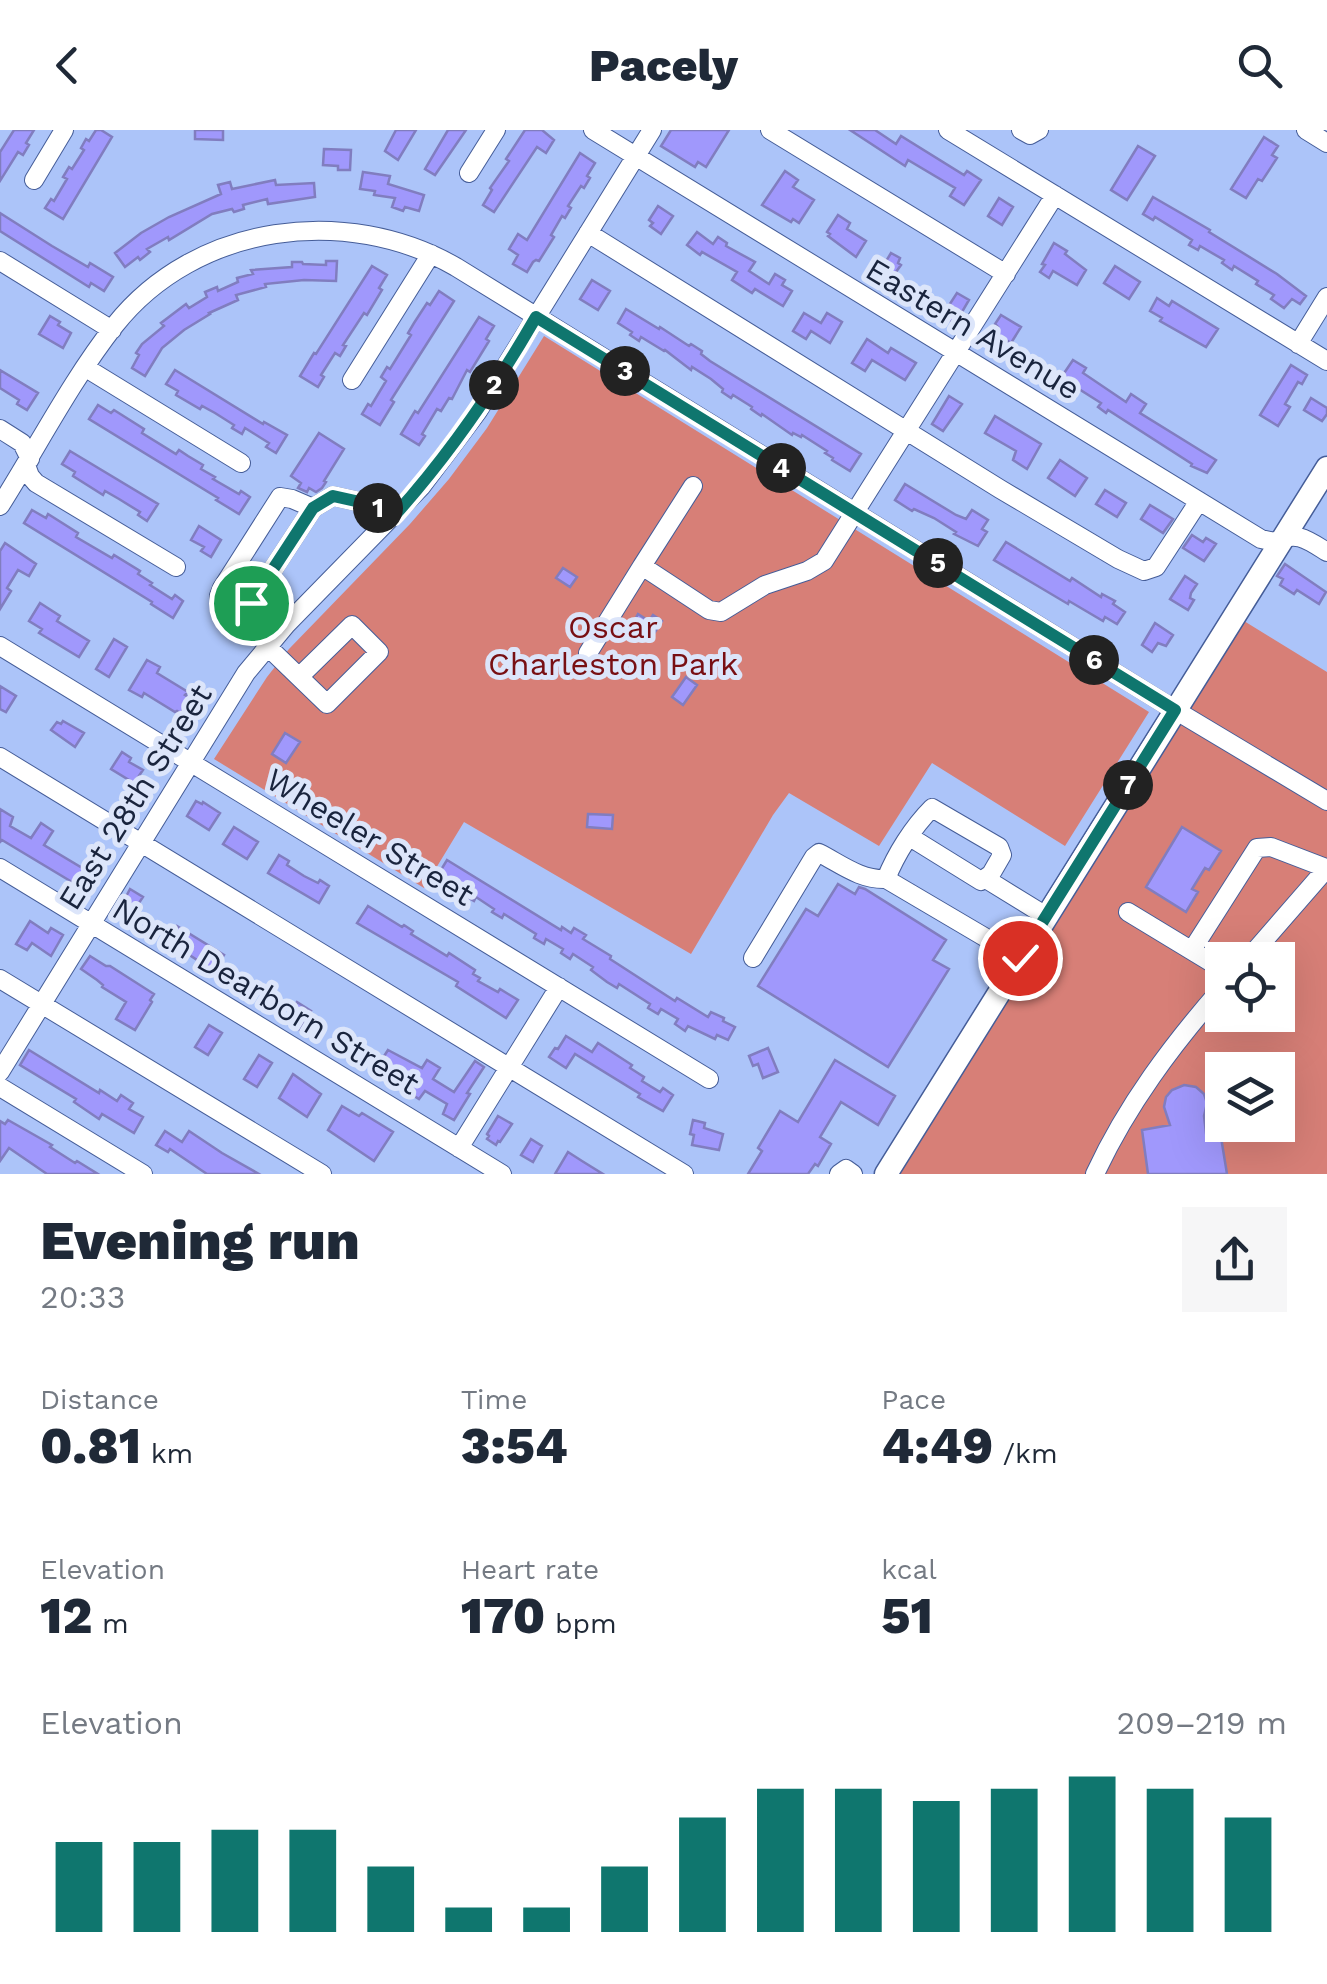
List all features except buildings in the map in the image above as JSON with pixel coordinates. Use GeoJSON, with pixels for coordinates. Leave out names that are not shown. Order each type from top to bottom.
{"type":"FeatureCollection","features":[{"type":"Feature","properties":{"kind":"main road"},"geometry":{"type":"LineString","coordinates":[[886,1174],[1327,468]]}},
{"type":"Feature","properties":{"kind":"street"},"geometry":{"type":"LineString","coordinates":[[34,180],[64,130]]}},
{"type":"Feature","properties":{"kind":"street"},"geometry":{"type":"LineString","coordinates":[[469,173],[496,130]]}},
{"type":"Feature","properties":{"kind":"street","name":"Eastern Avenue"},"geometry":{"type":"LineString","coordinates":[[592,130],[1261,539],[1276,542],[1284,536],[1300,536],[1327,552]]}},
{"type":"Feature","properties":{"kind":"street","name":"East 28th Street"},"geometry":{"type":"LineString","coordinates":[[0,1072],[246,674],[394,516],[462,434],[652,130]]}},
{"type":"Feature","properties":{"kind":"street"},"geometry":{"type":"LineString","coordinates":[[770,130],[1006,274]]}},
{"type":"Feature","properties":{"kind":"street"},"geometry":{"type":"LineString","coordinates":[[948,130],[1327,361]]}},
{"type":"Feature","properties":{"kind":"street"},"geometry":{"type":"LineString","coordinates":[[1021,130],[1030,135],[1039,130]]}},
{"type":"Feature","properties":{"kind":"street"},"geometry":{"type":"LineString","coordinates":[[1306,130],[1327,143]]}},
{"type":"Feature","properties":{"kind":"street"},"geometry":{"type":"LineString","coordinates":[[642,566],[709,610],[722,612],[765,584],[820,564],[828,557],[1054,195]]}},
{"type":"Feature","properties":{"kind":"street"},"geometry":{"type":"LineString","coordinates":[[0,506],[112,330],[144,296],[176,272],[227,247],[265,236],[293,231],[371,235],[431,254],[1327,800]]}},
{"type":"Feature","properties":{"kind":"street"},"geometry":{"type":"LineString","coordinates":[[588,233],[1118,559],[1144,570],[1156,567],[1199,502]]}},
{"type":"Feature","properties":{"kind":"street"},"geometry":{"type":"LineString","coordinates":[[352,380],[431,254]]}},
{"type":"Feature","properties":{"kind":"street"},"geometry":{"type":"LineString","coordinates":[[0,261],[112,330]]}},
{"type":"Feature","properties":{"kind":"street"},"geometry":{"type":"LineString","coordinates":[[1298,344],[1327,297]]}},
{"type":"Feature","properties":{"kind":"street"},"geometry":{"type":"LineString","coordinates":[[86,368],[241,463]]}},
{"type":"Feature","properties":{"kind":"street"},"geometry":{"type":"LineString","coordinates":[[0,429],[22,443],[30,476],[36,483],[176,567]]}},
{"type":"Feature","properties":{"kind":"street"},"geometry":{"type":"LineString","coordinates":[[588,653],[693,486]]}},
{"type":"Feature","properties":{"kind":"street"},"geometry":{"type":"LineString","coordinates":[[313,508],[280,497],[222,588],[222,605],[233,616],[240,617],[251,603],[313,508],[333,496],[369,504],[394,516]]}},
{"type":"Feature","properties":{"kind":"street"},"geometry":{"type":"LineString","coordinates":[[268,647],[299,677],[327,704],[379,652],[352,625],[299,677]]}},
{"type":"Feature","properties":{"kind":"street","name":"Wheeler Street"},"geometry":{"type":"LineString","coordinates":[[0,646],[709,1078]]}},
{"type":"Feature","properties":{"kind":"street"},"geometry":{"type":"LineString","coordinates":[[0,757],[684,1174]]}},
{"type":"Feature","properties":{"kind":"street"},"geometry":{"type":"LineString","coordinates":[[886,878],[894,858],[929,810],[935,809],[1002,852],[981,881],[910,837]]}},
{"type":"Feature","properties":{"kind":"street"},"geometry":{"type":"LineString","coordinates":[[1192,950],[1257,848],[1271,847],[1327,868],[1263,942]]}},
{"type":"Feature","properties":{"kind":"street"},"geometry":{"type":"LineString","coordinates":[[753,958],[819,854],[860,876],[886,878],[1020,958]]}},
{"type":"Feature","properties":{"kind":"street","name":"North Dearborn Street"},"geometry":{"type":"LineString","coordinates":[[0,868],[502,1174]]}},
{"type":"Feature","properties":{"kind":"street"},"geometry":{"type":"LineString","coordinates":[[986,879],[1046,916]]}},
{"type":"Feature","properties":{"kind":"street"},"geometry":{"type":"LineString","coordinates":[[1128,912],[1205,958]]}},
{"type":"Feature","properties":{"kind":"street"},"geometry":{"type":"LineString","coordinates":[[0,978],[322,1174]]}},
{"type":"Feature","properties":{"kind":"street"},"geometry":{"type":"LineString","coordinates":[[459,1148],[559,986]]}},
{"type":"Feature","properties":{"kind":"street"},"geometry":{"type":"LineString","coordinates":[[1095,1174],[1163,1058],[1205,1008]]}},
{"type":"Feature","properties":{"kind":"street"},"geometry":{"type":"LineString","coordinates":[[0,1087],[143,1174]]}},
{"type":"Feature","properties":{"kind":"street"},"geometry":{"type":"LineString","coordinates":[[839,1174],[846,1169],[853,1174]]}},
{"type":"Feature","properties":{"kind":"green space","name":"Oscar Charleston Park"},"geometry":{"type":"Polygon","coordinates":[[[544,336],[1149,712],[1065,846],[932,763],[879,846],[789,793],[691,954],[464,822],[424,888],[214,759],[289,649],[449,479],[487,428],[544,336]]]}},
{"type":"Feature","properties":{"kind":"green space"},"geometry":{"type":"Polygon","coordinates":[[[1244,621],[1327,672],[1327,1174],[899,1174],[1244,621]]]}},
{"type":"Feature","properties":{"kind":"route"},"geometry":{"type":"LineString","coordinates":[[251,603],[313,508],[333,496],[369,504],[394,516],[462,434],[536,317],[1175,710],[1020,958]]}}]}
